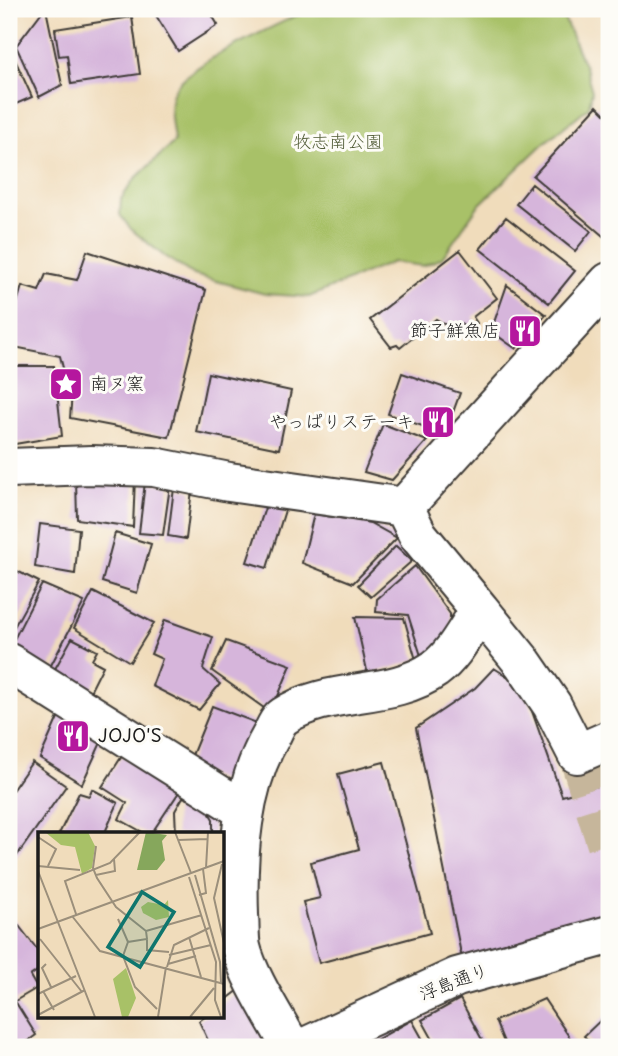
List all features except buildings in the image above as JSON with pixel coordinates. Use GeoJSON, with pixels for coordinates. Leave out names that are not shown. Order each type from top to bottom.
{"type":"FeatureCollection","features":[{"type":"Feature","properties":{"kind":"street"},"geometry":{"type":"LineString","coordinates":[[404,507],[609,282]]}},
{"type":"Feature","properties":{"kind":"street"},"geometry":{"type":"LineString","coordinates":[[9,468],[155,467],[229,482],[404,507]]}},
{"type":"Feature","properties":{"kind":"street"},"geometry":{"type":"LineString","coordinates":[[404,507],[418,535],[523,663],[552,705],[577,754],[609,740]]}},
{"type":"Feature","properties":{"kind":"street"},"geometry":{"type":"LineString","coordinates":[[291,1047],[252,974],[241,947],[239,900],[245,811],[263,749],[281,718],[310,703],[412,682],[436,668],[458,645],[480,610]]}},
{"type":"Feature","properties":{"kind":"street"},"geometry":{"type":"LineString","coordinates":[[9,663],[245,811]]}},
{"type":"Feature","properties":{"kind":"street","name":"浮島通り"},"geometry":{"type":"LineString","coordinates":[[305,1047],[457,977],[609,935]]}},
{"type":"Feature","properties":{"kind":"green space","name":"牧志南公園"},"geometry":{"type":"Polygon","coordinates":[[[310,9],[560,9],[585,67],[592,91],[589,107],[544,143],[478,206],[442,258],[423,266],[393,262],[309,297],[265,294],[194,275],[164,256],[132,230],[120,215],[121,199],[135,179],[174,142],[171,101],[175,89],[184,78],[237,44],[310,9]]]}},
{"type":"Feature","properties":{"kind":"tunnel"},"geometry":{"type":"LineString","coordinates":[[577,754],[609,854]]}},
{"type":"Feature","properties":{"kind":"place","name":"節子鮮魚店"},"geometry":{"type":"Point","coordinates":[525,331]}},
{"type":"Feature","properties":{"kind":"place","name":"南ヌ窯"},"geometry":{"type":"Point","coordinates":[66,384]}},
{"type":"Feature","properties":{"kind":"place","name":"やっぱりステーキ"},"geometry":{"type":"Point","coordinates":[438,422]}},
{"type":"Feature","properties":{"kind":"place","name":"JOJO'S"},"geometry":{"type":"Point","coordinates":[73,736]}}]}
